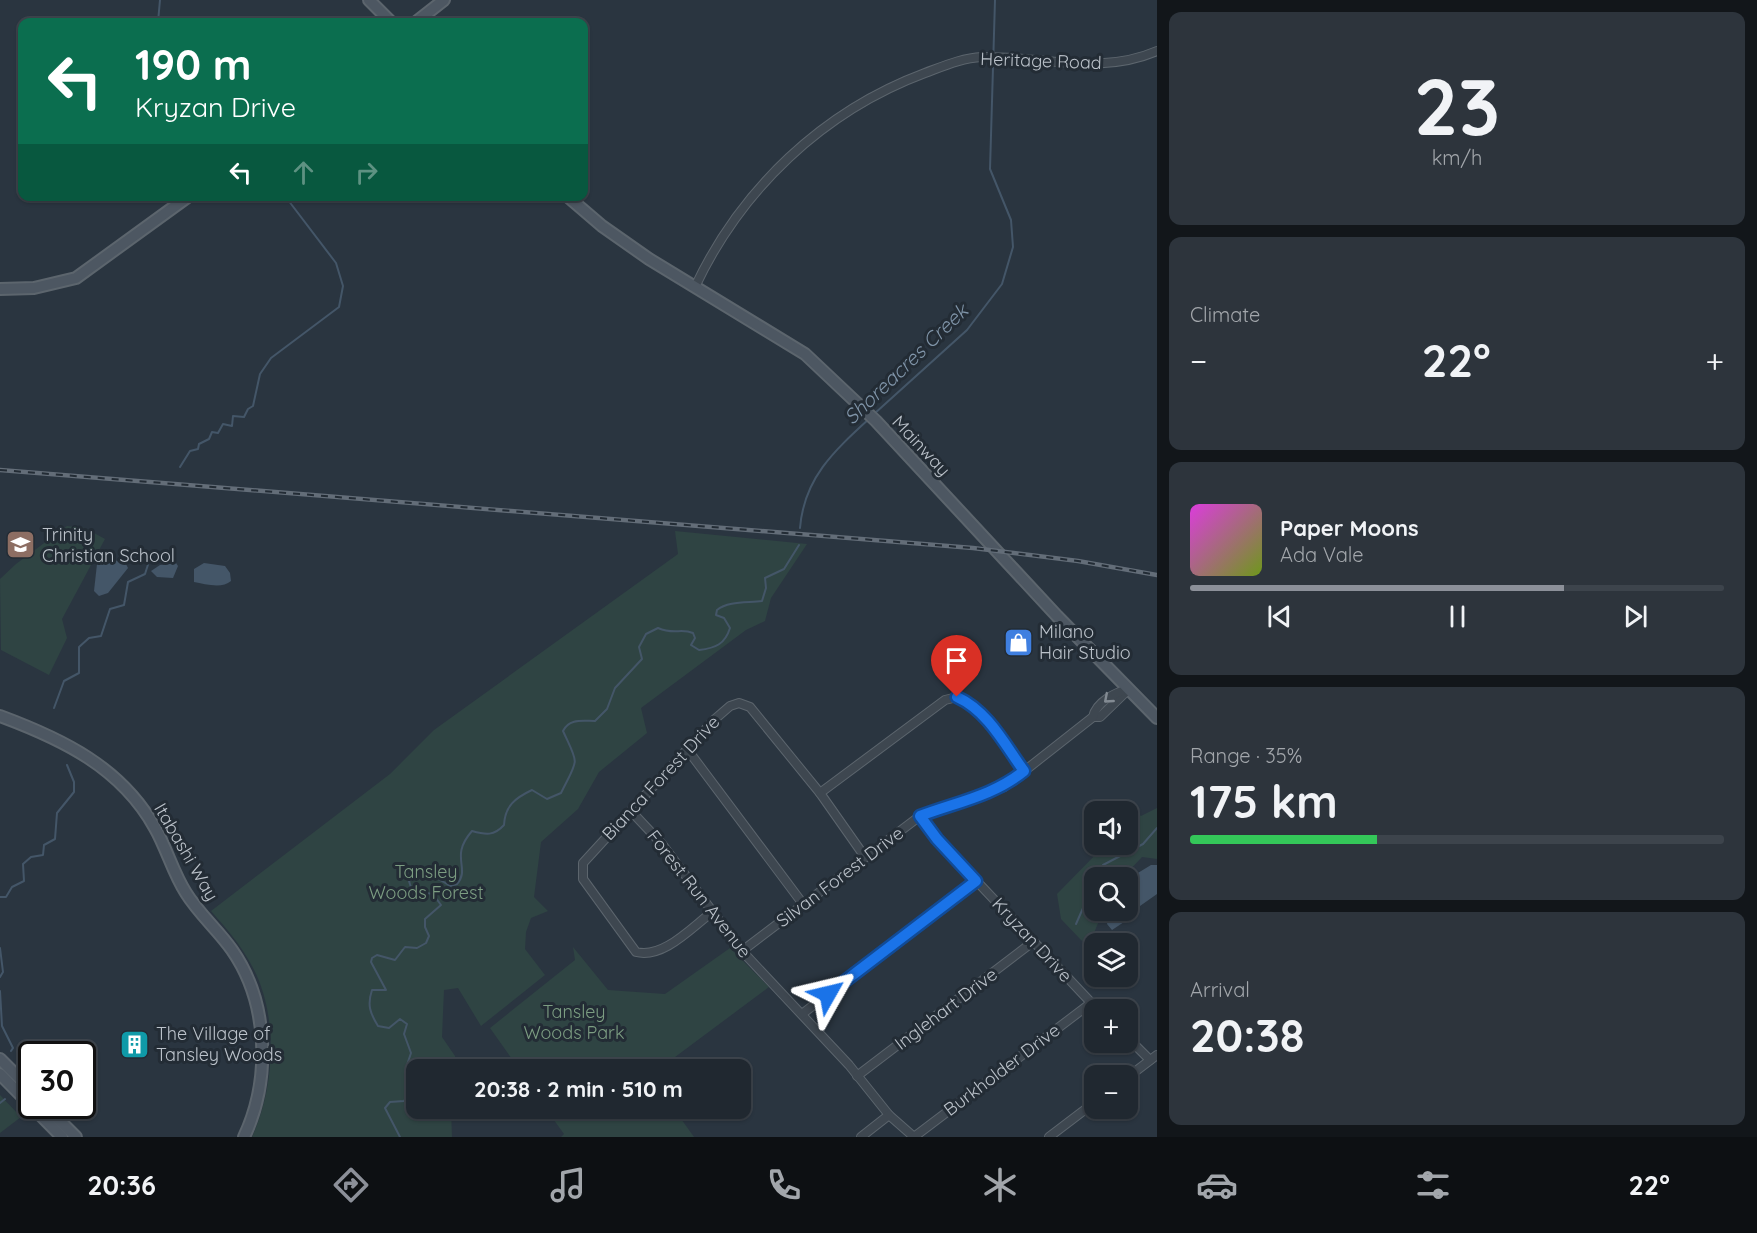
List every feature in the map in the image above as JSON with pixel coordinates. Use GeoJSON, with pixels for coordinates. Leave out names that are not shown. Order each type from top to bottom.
{"type":"FeatureCollection","features":[{"type":"Feature","properties":{"kind":"street"},"geometry":{"type":"LineString","coordinates":[[369,0],[387,18]]}},
{"type":"Feature","properties":{"kind":"street"},"geometry":{"type":"LineString","coordinates":[[421,18],[444,0]]}},
{"type":"Feature","properties":{"kind":"street","name":"Heritage Road"},"geometry":{"type":"LineString","coordinates":[[694,287],[714,249],[735,218],[771,174],[801,146],[848,111],[897,84],[963,59],[1015,58],[1063,63],[1113,64],[1157,51]]}},
{"type":"Feature","properties":{"kind":"street"},"geometry":{"type":"LineString","coordinates":[[0,288],[34,288],[76,278],[182,201]]}},
{"type":"Feature","properties":{"kind":"street","name":"Mainway"},"geometry":{"type":"LineString","coordinates":[[573,201],[602,226],[694,287],[738,311],[805,354],[876,421],[1157,718]]}},
{"type":"Feature","properties":{"kind":"street","name":"Silvan Forest Drive"},"geometry":{"type":"LineString","coordinates":[[742,951],[920,816],[990,793],[1004,786],[1093,717],[1094,711],[1116,692],[1129,689]]}},
{"type":"Feature","properties":{"kind":"street"},"geometry":{"type":"LineString","coordinates":[[820,793],[945,700],[957,697],[968,702],[985,717],[1024,771]]}},
{"type":"Feature","properties":{"kind":"street","name":"Bianca Forest Drive"},"geometry":{"type":"LineString","coordinates":[[711,913],[660,951],[649,955],[636,952],[583,879],[583,862],[715,719],[730,706],[739,703],[750,706],[820,793],[865,857]]}},
{"type":"Feature","properties":{"kind":"street","name":"Itabashi Way"},"geometry":{"type":"LineString","coordinates":[[0,716],[54,737],[80,751],[125,788],[154,827],[187,894],[223,938],[242,966],[258,1008],[262,1056],[256,1105],[244,1137]]}},
{"type":"Feature","properties":{"kind":"street"},"geometry":{"type":"LineString","coordinates":[[687,749],[803,904]]}},
{"type":"Feature","properties":{"kind":"street","name":"Forest Run Avenue"},"geometry":{"type":"LineString","coordinates":[[631,811],[662,844],[711,913],[742,951],[802,1014],[889,1115],[914,1137]]}},
{"type":"Feature","properties":{"kind":"street","name":"Kryzan Drive"},"geometry":{"type":"LineString","coordinates":[[920,816],[937,839],[1087,999]]}},
{"type":"Feature","properties":{"kind":"street"},"geometry":{"type":"LineString","coordinates":[[802,1014],[976,881]]}},
{"type":"Feature","properties":{"kind":"street","name":"Inglehart Drive"},"geometry":{"type":"LineString","coordinates":[[857,1076],[1034,941]]}},
{"type":"Feature","properties":{"kind":"street","name":"Burkholder Drive"},"geometry":{"type":"LineString","coordinates":[[914,1137],[1084,1008]]}},
{"type":"Feature","properties":{"kind":"street"},"geometry":{"type":"LineString","coordinates":[[1138,1045],[1154,1057],[1138,1069]]}},
{"type":"Feature","properties":{"kind":"street"},"geometry":{"type":"LineString","coordinates":[[0,1059],[18,1077]]}},
{"type":"Feature","properties":{"kind":"street"},"geometry":{"type":"LineString","coordinates":[[0,1074],[62,1137]]}},
{"type":"Feature","properties":{"kind":"street"},"geometry":{"type":"LineString","coordinates":[[1049,1137],[1084,1110]]}},
{"type":"Feature","properties":{"kind":"street"},"geometry":{"type":"LineString","coordinates":[[861,1137],[889,1115]]}},
{"type":"Feature","properties":{"kind":"street"},"geometry":{"type":"LineString","coordinates":[[58,1119],[76,1137]]}},
{"type":"Feature","properties":{"kind":"green space"},"geometry":{"type":"Polygon","coordinates":[[[67,526],[85,528],[105,539],[62,619],[67,638],[49,675],[1,650],[0,579],[16,564],[67,526]]]}},
{"type":"Feature","properties":{"kind":"green space","name":"Tansley Woods Forest"},"geometry":{"type":"Polygon","coordinates":[[[675,531],[807,544],[771,598],[765,621],[746,630],[641,708],[647,733],[599,772],[578,809],[541,842],[534,897],[548,911],[531,918],[526,932],[525,949],[545,975],[481,1026],[458,988],[444,990],[442,1037],[455,1059],[406,1059],[406,1119],[451,1119],[452,1137],[252,1137],[266,1096],[269,1074],[271,1051],[267,1006],[261,985],[248,958],[211,911],[390,774],[434,730],[678,554],[675,531]]]}},
{"type":"Feature","properties":{"kind":"green space"},"geometry":{"type":"Polygon","coordinates":[[[1157,808],[1157,859],[1142,857],[1132,867],[1084,867],[1084,921],[1099,921],[1094,933],[1084,933],[1082,941],[1061,919],[1057,894],[1095,855],[1138,855],[1138,814],[1141,816],[1157,808]]]}},
{"type":"Feature","properties":{"kind":"green space","name":"Tansley Woods Park"},"geometry":{"type":"Polygon","coordinates":[[[573,947],[608,990],[665,994],[730,948],[769,987],[672,1059],[512,1059],[490,1028],[575,960],[573,947]]]}},
{"type":"Feature","properties":{"kind":"green space"},"geometry":{"type":"Polygon","coordinates":[[[0,1095],[18,1114],[18,1119],[0,1133],[0,1095]]]}},
{"type":"Feature","properties":{"kind":"green space"},"geometry":{"type":"Polygon","coordinates":[[[553,1119],[681,1119],[694,1137],[561,1137],[564,1134],[553,1119]]]}},
{"type":"Feature","properties":{"kind":"water"},"geometry":{"type":"Polygon","coordinates":[[[106,559],[125,562],[128,568],[108,593],[99,596],[94,591],[97,564],[106,559]]]}},
{"type":"Feature","properties":{"kind":"water"},"geometry":{"type":"Polygon","coordinates":[[[176,563],[178,566],[173,578],[157,577],[151,571],[160,565],[176,563]]]}},
{"type":"Feature","properties":{"kind":"water"},"geometry":{"type":"Polygon","coordinates":[[[204,563],[225,566],[230,573],[231,581],[223,585],[194,582],[194,569],[204,563]]]}},
{"type":"Feature","properties":{"kind":"water"},"geometry":{"type":"Polygon","coordinates":[[[1151,865],[1157,865],[1157,894],[1140,906],[1138,906],[1138,873],[1151,865]]]}},
{"type":"Feature","properties":{"kind":"water"},"geometry":{"type":"Polygon","coordinates":[[[1108,921],[1126,921],[1112,930],[1107,924],[1108,921]]]}},
{"type":"Feature","properties":{"kind":"waterway"},"geometry":{"type":"LineString","coordinates":[[158,18],[160,0]]}},
{"type":"Feature","properties":{"kind":"waterway","name":"Shoreacres Creek"},"geometry":{"type":"LineString","coordinates":[[874,414],[967,330],[1002,284],[1013,247],[1011,220],[990,169],[995,0]]}},
{"type":"Feature","properties":{"kind":"waterway"},"geometry":{"type":"LineString","coordinates":[[180,467],[190,451],[198,449],[199,444],[209,439],[212,432],[218,433],[223,424],[232,426],[233,416],[244,417],[248,409],[253,406],[260,374],[271,358],[339,307],[343,286],[336,263],[289,201]]}},
{"type":"Feature","properties":{"kind":"waterway","name":"Shoreacres Creek"},"geometry":{"type":"LineString","coordinates":[[800,528],[803,510],[814,480],[833,454],[870,418]]}},
{"type":"Feature","properties":{"kind":"waterway","name":"Shoreacres Creek"},"geometry":{"type":"LineString","coordinates":[[400,1137],[385,1108],[390,1102],[404,1101],[413,1090],[407,1065],[411,1053],[404,1034],[407,1024],[400,1019],[389,1028],[378,1026],[375,1021],[371,1013],[370,995],[372,990],[386,990],[371,962],[372,958],[377,955],[395,960],[405,947],[417,948],[426,943],[429,936],[425,927],[425,919],[441,905],[433,894],[412,891],[409,881],[425,876],[435,878],[450,886],[457,884],[462,873],[462,848],[472,831],[486,834],[497,831],[504,825],[506,813],[512,803],[532,790],[547,799],[561,793],[575,762],[563,731],[573,722],[595,721],[607,709],[615,688],[642,659],[639,647],[646,634],[658,628],[693,633],[695,638],[691,645],[699,650],[719,644],[730,628],[724,618],[716,615],[717,610],[732,604],[762,601],[766,588],[765,578],[784,569],[799,545]]}},
{"type":"Feature","properties":{"kind":"waterway"},"geometry":{"type":"LineString","coordinates":[[54,708],[64,681],[79,673],[79,647],[89,638],[101,636],[110,609],[124,605],[128,582],[145,574],[152,552]]}},
{"type":"Feature","properties":{"kind":"waterway"},"geometry":{"type":"LineString","coordinates":[[0,897],[6,897],[12,887],[24,881],[23,864],[31,857],[43,855],[44,845],[55,839],[57,813],[74,792],[74,782],[67,765]]}},
{"type":"Feature","properties":{"kind":"waterway"},"geometry":{"type":"LineString","coordinates":[[1102,867],[1143,844],[1157,828]]}},
{"type":"Feature","properties":{"kind":"waterway"},"geometry":{"type":"LineString","coordinates":[[1076,924],[1084,906]]}},
{"type":"Feature","properties":{"kind":"waterway"},"geometry":{"type":"LineString","coordinates":[[0,948],[3,972],[0,977]]}},
{"type":"Feature","properties":{"kind":"waterway"},"geometry":{"type":"LineString","coordinates":[[0,991],[2,1026],[13,1048],[11,1051]]}},
{"type":"Feature","properties":{"kind":"waterway"},"geometry":{"type":"LineString","coordinates":[[0,1103],[5,1099]]}},
{"type":"Feature","properties":{"kind":"railway"},"geometry":{"type":"LineString","coordinates":[[0,470],[973,548],[1078,561],[1157,575]]}},
{"type":"Feature","properties":{"kind":"place","name":"Trinity Christian School"},"geometry":{"type":"Point","coordinates":[21,545]}},
{"type":"Feature","properties":{"kind":"place","name":"Milano Hair Studio"},"geometry":{"type":"Point","coordinates":[1018,642]}},
{"type":"Feature","properties":{"kind":"place","name":"The Village of Tansley Woods"},"geometry":{"type":"Point","coordinates":[135,1044]}},
{"type":"Feature","properties":{"kind":"route"},"geometry":{"type":"LineString","coordinates":[[828,994],[976,881],[937,839],[920,816],[990,793],[1024,771],[985,717],[968,702],[957,697]]}}]}
